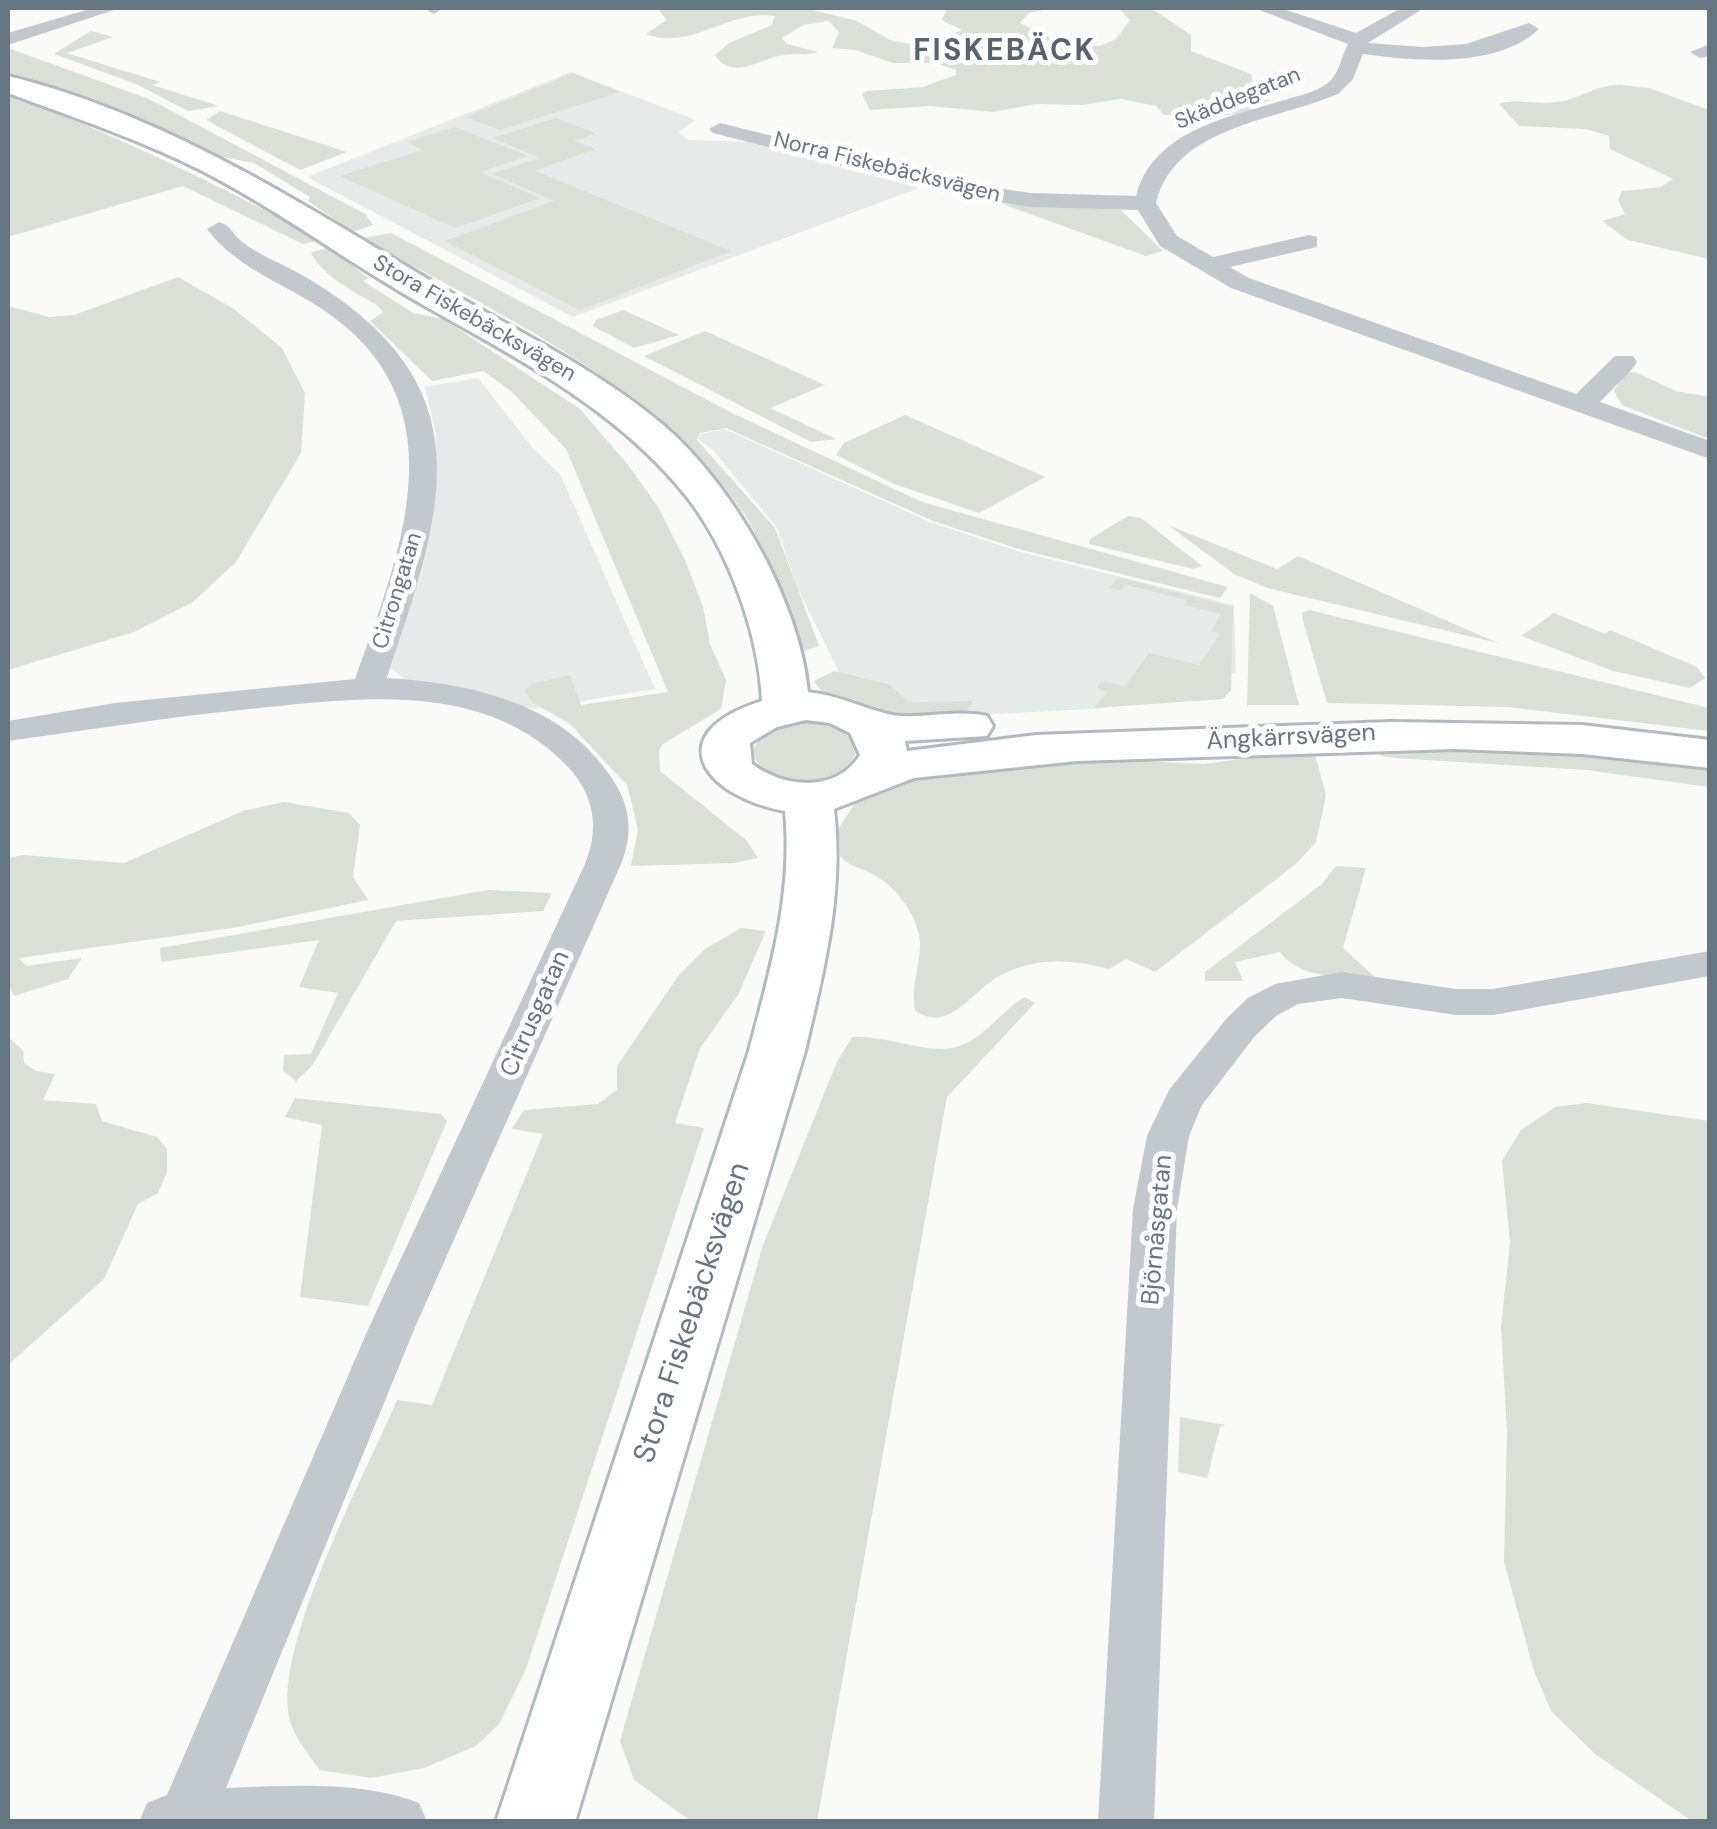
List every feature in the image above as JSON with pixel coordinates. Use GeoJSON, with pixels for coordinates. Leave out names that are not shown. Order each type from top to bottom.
{"type":"FeatureCollection","features":[{"type":"Feature","properties":{"kind":"street"},"geometry":{"type":"LineString","coordinates":[[8,38],[112,8]]}},
{"type":"Feature","properties":{"kind":"street"},"geometry":{"type":"LineString","coordinates":[[1263,8],[1358,44],[1444,55],[1496,44],[1529,29]]}},
{"type":"Feature","properties":{"kind":"street","name":"Skäddegatan"},"geometry":{"type":"LineString","coordinates":[[1145,204],[1152,174],[1176,150],[1211,132],[1330,90],[1346,76],[1358,44],[1415,8]]}},
{"type":"Feature","properties":{"kind":"street","name":"Stora Fiskebäcksvägen"},"geometry":{"type":"LineString","coordinates":[[8,84],[109,120],[234,175],[436,298],[522,342],[649,433],[706,494],[750,570],[783,663],[786,707]]}},
{"type":"Feature","properties":{"kind":"street","name":"Norra Fiskebäcksvägen"},"geometry":{"type":"LineString","coordinates":[[720,129],[998,196],[1145,204]]}},
{"type":"Feature","properties":{"kind":"street"},"geometry":{"type":"LineString","coordinates":[[1145,204],[1168,242],[1205,266],[1268,294],[1710,452]]}},
{"type":"Feature","properties":{"kind":"street","name":"Citrongatan"},"geometry":{"type":"LineString","coordinates":[[219,229],[232,246],[357,323],[399,369],[415,398],[425,481],[416,543],[368,687]]}},
{"type":"Feature","properties":{"kind":"street"},"geometry":{"type":"LineString","coordinates":[[1205,266],[1310,242]]}},
{"type":"Feature","properties":{"kind":"street"},"geometry":{"type":"LineString","coordinates":[[1578,404],[1605,386],[1624,362]]}},
{"type":"Feature","properties":{"kind":"street","name":"Citrusgatan"},"geometry":{"type":"LineString","coordinates":[[8,731],[115,713],[368,687],[471,700],[544,726],[566,743],[604,789],[611,840],[493,1111],[392,1325],[176,1819]]}},
{"type":"Feature","properties":{"kind":"street"},"geometry":{"type":"LineString","coordinates":[[786,707],[826,707],[874,750],[846,790],[808,797],[752,786],[734,773],[725,758],[727,741],[740,726],[786,707]]}},
{"type":"Feature","properties":{"kind":"street","name":"Ängkärrsvägen"},"geometry":{"type":"LineString","coordinates":[[874,750],[1382,710],[1550,718],[1710,738]]}},
{"type":"Feature","properties":{"kind":"street","name":"Ängkärrsvägen"},"geometry":{"type":"LineString","coordinates":[[874,750],[917,762],[996,751],[1390,733],[1559,738],[1710,754]]}},
{"type":"Feature","properties":{"kind":"street","name":"Stora Fiskebäcksvägen"},"geometry":{"type":"LineString","coordinates":[[535,1822],[777,1051],[806,933],[814,852],[808,797]]}},
{"type":"Feature","properties":{"kind":"street","name":"Björnåsgatan"},"geometry":{"type":"LineString","coordinates":[[1126,1822],[1154,1210],[1168,1136],[1184,1100],[1262,1007],[1313,986],[1376,987],[1456,1002],[1493,1002],[1710,963]]}},
{"type":"Feature","properties":{"kind":"street"},"geometry":{"type":"LineString","coordinates":[[176,1819],[306,1812],[399,1822]]}},
{"type":"Feature","properties":{"kind":"shaded area"},"geometry":{"type":"Polygon","coordinates":[[[657,8],[805,8],[857,21],[890,40],[920,46],[962,30],[942,20],[947,8],[1054,8],[1029,13],[1020,23],[1068,46],[1100,46],[1116,39],[1130,20],[1118,8],[1151,8],[1191,35],[1191,51],[1251,74],[1254,87],[1269,100],[1231,115],[1205,117],[1164,115],[1156,106],[1121,99],[1083,105],[1036,104],[993,112],[930,106],[870,110],[862,94],[867,91],[923,87],[956,75],[956,70],[935,63],[893,63],[855,50],[832,48],[839,32],[829,21],[803,25],[782,38],[787,44],[818,52],[730,67],[715,55],[729,43],[772,25],[775,16],[742,18],[678,38],[662,38],[646,34],[667,20],[657,8]]]}},
{"type":"Feature","properties":{"kind":"shaded area"},"geometry":{"type":"Polygon","coordinates":[[[91,31],[113,37],[67,53],[160,82],[152,85],[219,106],[188,111],[136,84],[54,54],[91,31]]]}},
{"type":"Feature","properties":{"kind":"shaded area"},"geometry":{"type":"Polygon","coordinates":[[[8,48],[149,99],[365,214],[373,225],[353,232],[308,201],[310,197],[254,163],[207,154],[8,74],[8,48]]]}},
{"type":"Feature","properties":{"kind":"shaded area"},"geometry":{"type":"Polygon","coordinates":[[[571,72],[696,120],[679,132],[688,140],[748,142],[919,188],[573,317],[307,177],[571,72]]]}},
{"type":"Feature","properties":{"kind":"shaded area"},"geometry":{"type":"Polygon","coordinates":[[[573,73],[620,92],[500,130],[466,117],[573,73]]]}},
{"type":"Feature","properties":{"kind":"shaded area"},"geometry":{"type":"Polygon","coordinates":[[[1620,85],[1649,88],[1709,110],[1709,259],[1628,240],[1602,221],[1625,214],[1618,200],[1622,191],[1661,187],[1673,179],[1610,149],[1609,136],[1586,129],[1519,126],[1499,104],[1557,102],[1620,85]]]}},
{"type":"Feature","properties":{"kind":"shaded area"},"geometry":{"type":"Polygon","coordinates":[[[8,94],[166,161],[320,240],[303,244],[183,186],[8,237],[8,94]]]}},
{"type":"Feature","properties":{"kind":"shaded area"},"geometry":{"type":"Polygon","coordinates":[[[220,111],[347,152],[300,170],[206,120],[220,111]]]}},
{"type":"Feature","properties":{"kind":"shaded area"},"geometry":{"type":"Polygon","coordinates":[[[556,118],[595,133],[574,141],[595,149],[535,171],[731,251],[580,310],[445,241],[554,201],[492,174],[540,158],[493,138],[556,118]]]}},
{"type":"Feature","properties":{"kind":"shaded area"},"geometry":{"type":"Polygon","coordinates":[[[455,127],[528,156],[480,172],[540,198],[455,228],[340,176],[423,150],[407,142],[455,127]]]}},
{"type":"Feature","properties":{"kind":"shaded area"},"geometry":{"type":"Polygon","coordinates":[[[1002,204],[1121,210],[1163,251],[1146,256],[1002,204]]]}},
{"type":"Feature","properties":{"kind":"shaded area"},"geometry":{"type":"Polygon","coordinates":[[[391,233],[730,412],[922,502],[1228,587],[1220,598],[1022,550],[933,521],[726,428],[700,433],[697,440],[775,528],[819,646],[801,652],[780,614],[749,521],[706,466],[664,425],[569,355],[363,238],[391,233]]]}},
{"type":"Feature","properties":{"kind":"shaded area"},"geometry":{"type":"Polygon","coordinates":[[[329,247],[368,278],[363,281],[413,313],[443,319],[580,409],[658,507],[685,560],[703,607],[710,644],[726,680],[721,709],[663,744],[659,751],[660,771],[746,840],[758,858],[735,863],[631,866],[638,829],[627,785],[570,724],[532,702],[525,691],[531,684],[570,675],[581,705],[668,692],[566,449],[511,391],[483,371],[432,381],[370,321],[383,312],[377,305],[332,277],[311,253],[329,247]]]}},
{"type":"Feature","properties":{"kind":"shaded area"},"geometry":{"type":"Polygon","coordinates":[[[178,277],[234,309],[282,348],[305,393],[301,453],[236,562],[193,602],[134,632],[8,670],[8,306],[49,317],[74,315],[178,277]]]}},
{"type":"Feature","properties":{"kind":"shaded area"},"geometry":{"type":"Polygon","coordinates":[[[623,310],[679,335],[634,348],[593,326],[596,320],[623,310]]]}},
{"type":"Feature","properties":{"kind":"shaded area"},"geometry":{"type":"Polygon","coordinates":[[[705,331],[825,385],[770,408],[836,439],[811,442],[644,356],[705,331]]]}},
{"type":"Feature","properties":{"kind":"shaded area"},"geometry":{"type":"Polygon","coordinates":[[[1635,372],[1676,391],[1709,397],[1709,439],[1622,405],[1614,391],[1625,373],[1635,372]]]}},
{"type":"Feature","properties":{"kind":"shaded area"},"geometry":{"type":"Polygon","coordinates":[[[478,378],[532,447],[560,474],[655,689],[534,709],[406,679],[385,665],[422,572],[434,494],[436,435],[425,387],[478,378]]]}},
{"type":"Feature","properties":{"kind":"shaded area"},"geometry":{"type":"Polygon","coordinates":[[[905,415],[1045,477],[979,513],[894,484],[836,455],[844,443],[905,415]]]}},
{"type":"Feature","properties":{"kind":"shaded area"},"geometry":{"type":"Polygon","coordinates":[[[725,429],[930,522],[1021,552],[1234,605],[1236,673],[1208,671],[1143,687],[1107,708],[942,717],[846,686],[797,587],[777,528],[713,450],[698,439],[701,434],[725,429]]]}},
{"type":"Feature","properties":{"kind":"shaded area"},"geometry":{"type":"Polygon","coordinates":[[[1128,516],[1141,518],[1202,566],[1193,569],[1089,544],[1090,539],[1128,516]]]}},
{"type":"Feature","properties":{"kind":"shaded area"},"geometry":{"type":"Polygon","coordinates":[[[1168,525],[1277,569],[1298,556],[1498,643],[1267,588],[1234,574],[1168,525]]]}},
{"type":"Feature","properties":{"kind":"shaded area"},"geometry":{"type":"Polygon","coordinates":[[[1118,577],[1233,607],[1231,690],[1223,699],[1094,708],[1107,692],[1097,688],[1102,681],[1125,686],[1149,653],[1199,665],[1220,634],[1211,631],[1221,614],[1185,605],[1187,600],[1126,585],[1121,590],[1110,588],[1118,577]]]}},
{"type":"Feature","properties":{"kind":"shaded area"},"geometry":{"type":"Polygon","coordinates":[[[1250,593],[1273,606],[1299,705],[1247,705],[1250,593]]]}},
{"type":"Feature","properties":{"kind":"shaded area"},"geometry":{"type":"Polygon","coordinates":[[[1309,610],[1709,708],[1709,731],[1508,707],[1327,703],[1303,621],[1302,613],[1309,610]]]}},
{"type":"Feature","properties":{"kind":"shaded area"},"geometry":{"type":"Polygon","coordinates":[[[1554,613],[1605,634],[1610,630],[1697,667],[1705,678],[1690,688],[1613,671],[1521,636],[1554,613]]]}},
{"type":"Feature","properties":{"kind":"shaded area"},"geometry":{"type":"Polygon","coordinates":[[[834,671],[890,685],[909,702],[973,701],[963,720],[927,722],[882,717],[860,712],[825,694],[814,681],[834,671]]]}},
{"type":"Feature","properties":{"kind":"shaded area"},"geometry":{"type":"Polygon","coordinates":[[[806,722],[829,726],[849,737],[856,751],[849,764],[837,774],[803,782],[770,774],[759,765],[753,751],[767,732],[806,722]]]}},
{"type":"Feature","properties":{"kind":"shaded area"},"geometry":{"type":"Polygon","coordinates":[[[1375,738],[1709,761],[1709,787],[1586,770],[1394,758],[1381,756],[1375,738]]]}},
{"type":"Feature","properties":{"kind":"shaded area"},"geometry":{"type":"Polygon","coordinates":[[[1312,744],[1326,795],[1316,842],[1296,864],[1155,972],[1126,959],[1109,969],[1068,962],[1027,965],[1001,975],[949,1014],[927,1017],[915,1010],[920,946],[912,915],[883,880],[840,856],[839,828],[855,803],[882,787],[922,773],[1073,758],[1204,764],[1255,757],[1265,747],[1312,744]]]}},
{"type":"Feature","properties":{"kind":"shaded area"},"geometry":{"type":"Polygon","coordinates":[[[284,802],[349,813],[360,825],[353,877],[368,900],[238,927],[19,958],[26,966],[82,958],[68,979],[14,996],[8,983],[8,858],[23,855],[124,863],[243,811],[284,802]]]}},
{"type":"Feature","properties":{"kind":"shaded area"},"geometry":{"type":"Polygon","coordinates":[[[1336,866],[1366,868],[1343,948],[1375,977],[1310,972],[1280,952],[1235,962],[1243,981],[1205,981],[1205,972],[1322,884],[1336,866]]]}},
{"type":"Feature","properties":{"kind":"shaded area"},"geometry":{"type":"Polygon","coordinates":[[[488,890],[552,893],[543,911],[396,921],[312,1066],[296,1081],[283,1071],[284,1055],[311,1054],[338,993],[299,987],[319,940],[161,962],[160,948],[488,890]]]}},
{"type":"Feature","properties":{"kind":"shaded area"},"geometry":{"type":"Polygon","coordinates":[[[741,928],[766,931],[738,995],[700,1048],[675,1123],[704,1128],[526,1669],[499,1724],[476,1746],[424,1768],[371,1778],[320,1770],[289,1718],[289,1678],[297,1640],[328,1554],[397,1400],[432,1405],[543,1134],[512,1129],[524,1110],[598,1104],[617,1090],[617,1066],[679,975],[705,949],[741,928]]]}},
{"type":"Feature","properties":{"kind":"shaded area"},"geometry":{"type":"Polygon","coordinates":[[[1025,997],[1035,1003],[947,1097],[817,1821],[691,1821],[634,1780],[620,1741],[763,1245],[836,1064],[852,1037],[937,1049],[962,1045],[1025,997]]]}},
{"type":"Feature","properties":{"kind":"shaded area"},"geometry":{"type":"Polygon","coordinates":[[[8,1037],[23,1050],[24,1063],[36,1071],[55,1074],[43,1100],[96,1104],[102,1121],[157,1137],[167,1149],[167,1172],[158,1193],[138,1204],[104,1279],[8,1365],[8,1037]]]}},
{"type":"Feature","properties":{"kind":"shaded area"},"geometry":{"type":"Polygon","coordinates":[[[295,1098],[441,1114],[447,1121],[368,1306],[300,1297],[322,1125],[285,1117],[295,1098]]]}},
{"type":"Feature","properties":{"kind":"shaded area"},"geometry":{"type":"Polygon","coordinates":[[[1587,1103],[1709,1121],[1709,1821],[1692,1821],[1596,1755],[1551,1711],[1534,1671],[1504,1562],[1507,1432],[1501,1327],[1510,1243],[1502,1161],[1521,1130],[1555,1107],[1587,1103]]]}},
{"type":"Feature","properties":{"kind":"shaded area"},"geometry":{"type":"Polygon","coordinates":[[[1180,1417],[1225,1425],[1220,1427],[1207,1478],[1178,1472],[1180,1417]]]}},
{"type":"Feature","properties":{"kind":"district","name":"FISKEBÄCK"},"geometry":{"type":"Point","coordinates":[1005,52]}}]}
